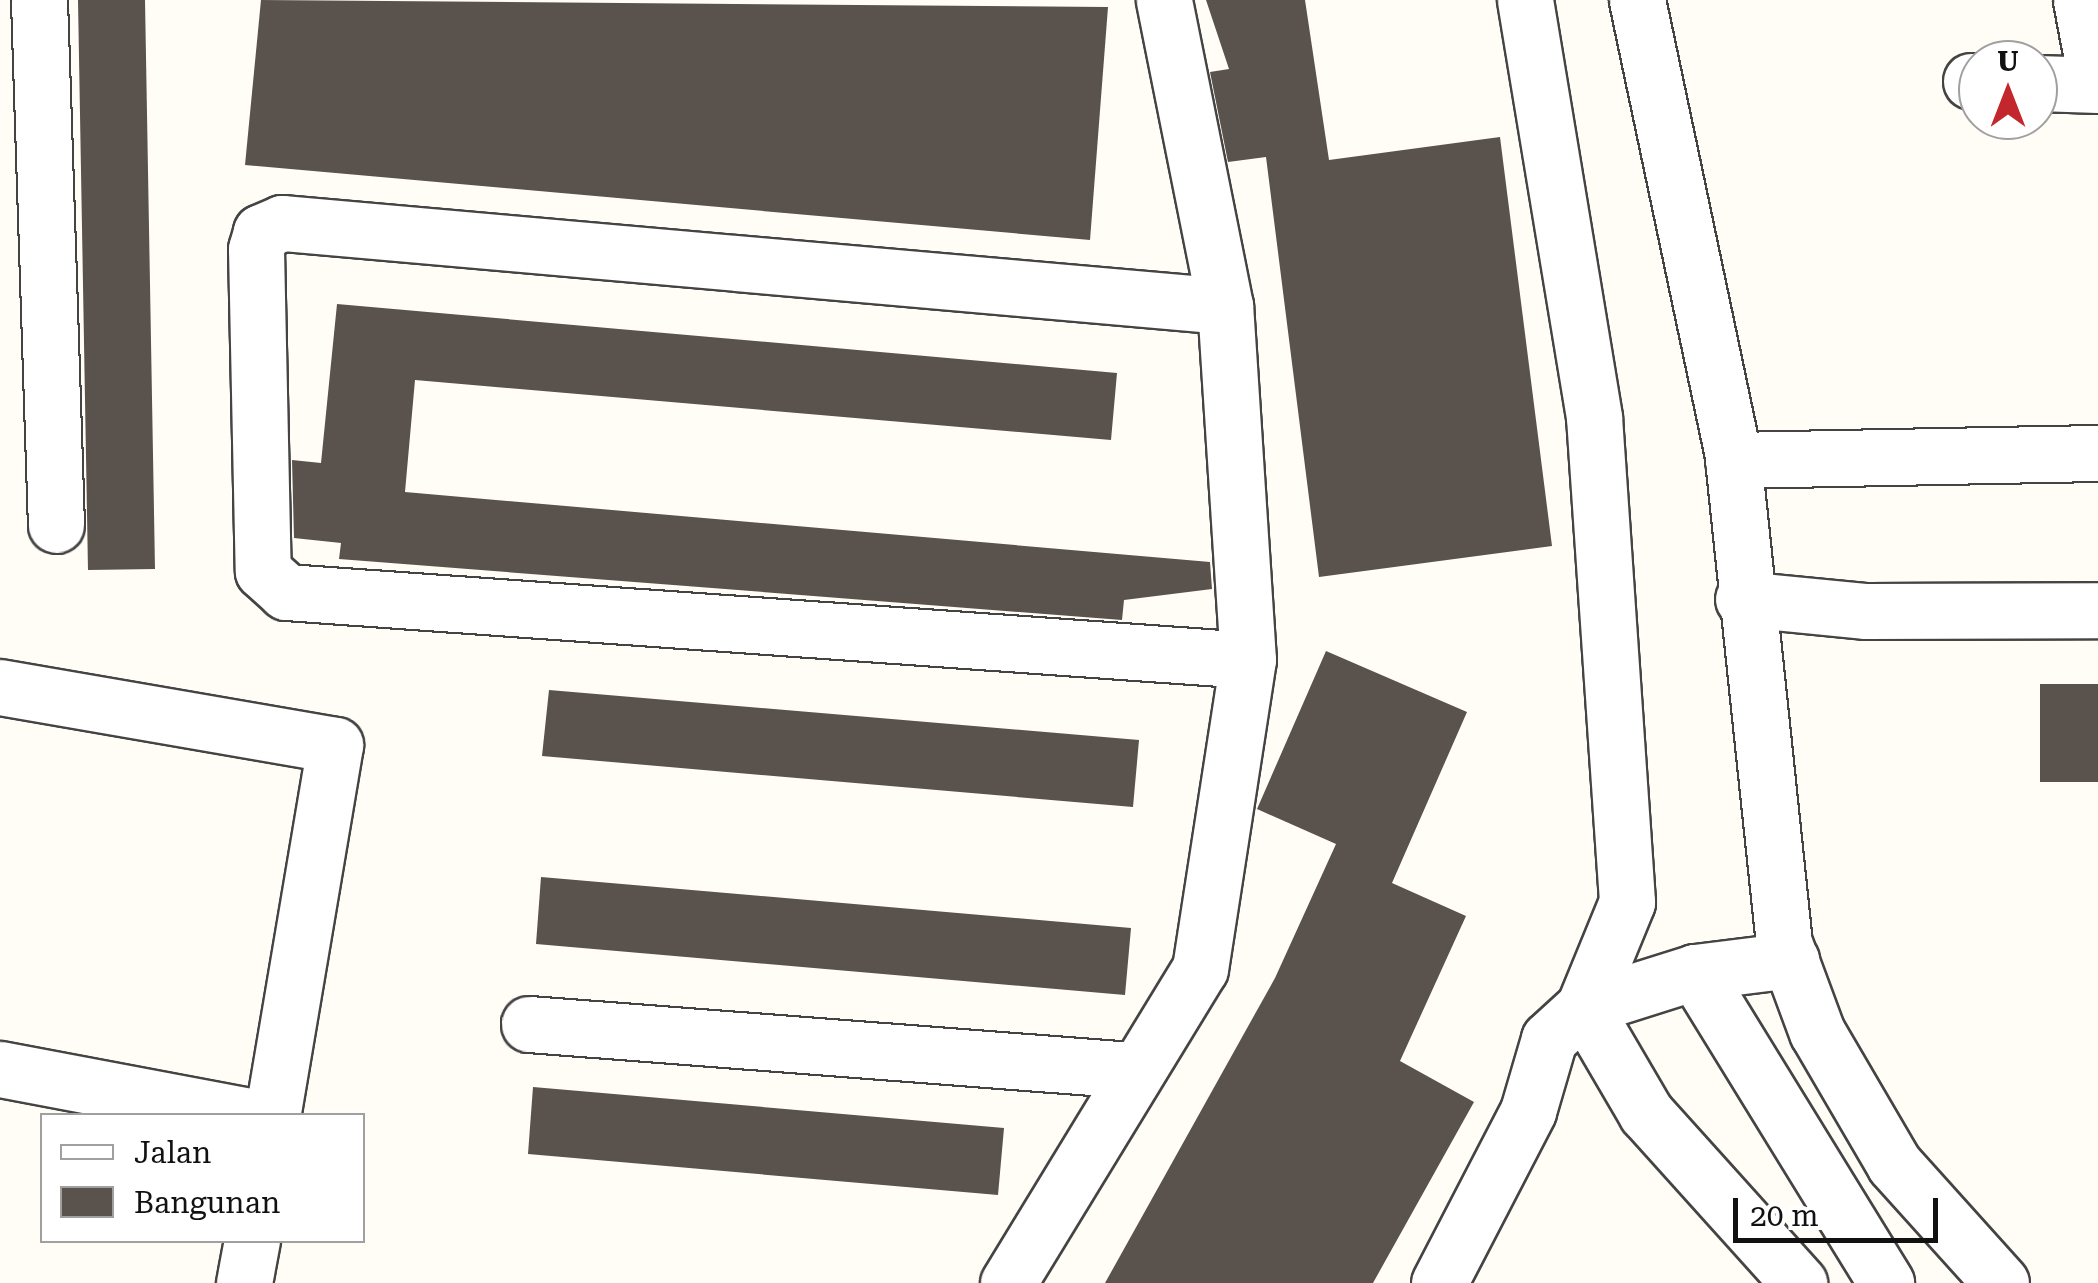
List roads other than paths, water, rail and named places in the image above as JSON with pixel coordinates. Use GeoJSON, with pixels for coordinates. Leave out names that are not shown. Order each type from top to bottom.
{"type":"FeatureCollection","features":[{"type":"Feature","properties":{"kind":"street"},"geometry":{"type":"LineString","coordinates":[[39,0],[56,525]]}},
{"type":"Feature","properties":{"kind":"street"},"geometry":{"type":"LineString","coordinates":[[1008,1283],[1131,1070],[1200,969],[1248,660],[1224,306],[1164,0]]}},
{"type":"Feature","properties":{"kind":"street"},"geometry":{"type":"LineString","coordinates":[[1525,0],[1594,417],[1627,902],[1584,1007]]}},
{"type":"Feature","properties":{"kind":"street"},"geometry":{"type":"LineString","coordinates":[[1637,0],[1733,460],[1743,599],[1791,960],[1816,1032],[1894,1164],[2001,1283]]}},
{"type":"Feature","properties":{"kind":"street"},"geometry":{"type":"LineString","coordinates":[[2058,84],[2098,85],[2081,0]]}},
{"type":"Feature","properties":{"kind":"street"},"geometry":{"type":"LineString","coordinates":[[1224,306],[282,223],[262,232],[256,249],[263,571],[286,592],[1248,660]]}},
{"type":"Feature","properties":{"kind":"street"},"geometry":{"type":"LineString","coordinates":[[1733,460],[2098,453]]}},
{"type":"Feature","properties":{"kind":"street"},"geometry":{"type":"LineString","coordinates":[[1743,599],[1866,610],[2098,610]]}},
{"type":"Feature","properties":{"kind":"street"},"geometry":{"type":"LineString","coordinates":[[0,687],[335,745],[273,1113]]}},
{"type":"Feature","properties":{"kind":"street"},"geometry":{"type":"LineString","coordinates":[[1439,1283],[1528,1111],[1549,1039],[1584,1007],[1695,972],[1791,960]]}},
{"type":"Feature","properties":{"kind":"street"},"geometry":{"type":"LineString","coordinates":[[1695,972],[1886,1283]]}},
{"type":"Feature","properties":{"kind":"street"},"geometry":{"type":"LineString","coordinates":[[1584,1007],[1646,1113],[1800,1283]]}},
{"type":"Feature","properties":{"kind":"street"},"geometry":{"type":"LineString","coordinates":[[529,1024],[1131,1070]]}},
{"type":"Feature","properties":{"kind":"street"},"geometry":{"type":"LineString","coordinates":[[0,1069],[232,1113]]}},
{"type":"Feature","properties":{"kind":"street"},"geometry":{"type":"LineString","coordinates":[[244,1283],[251,1243]]}}]}
